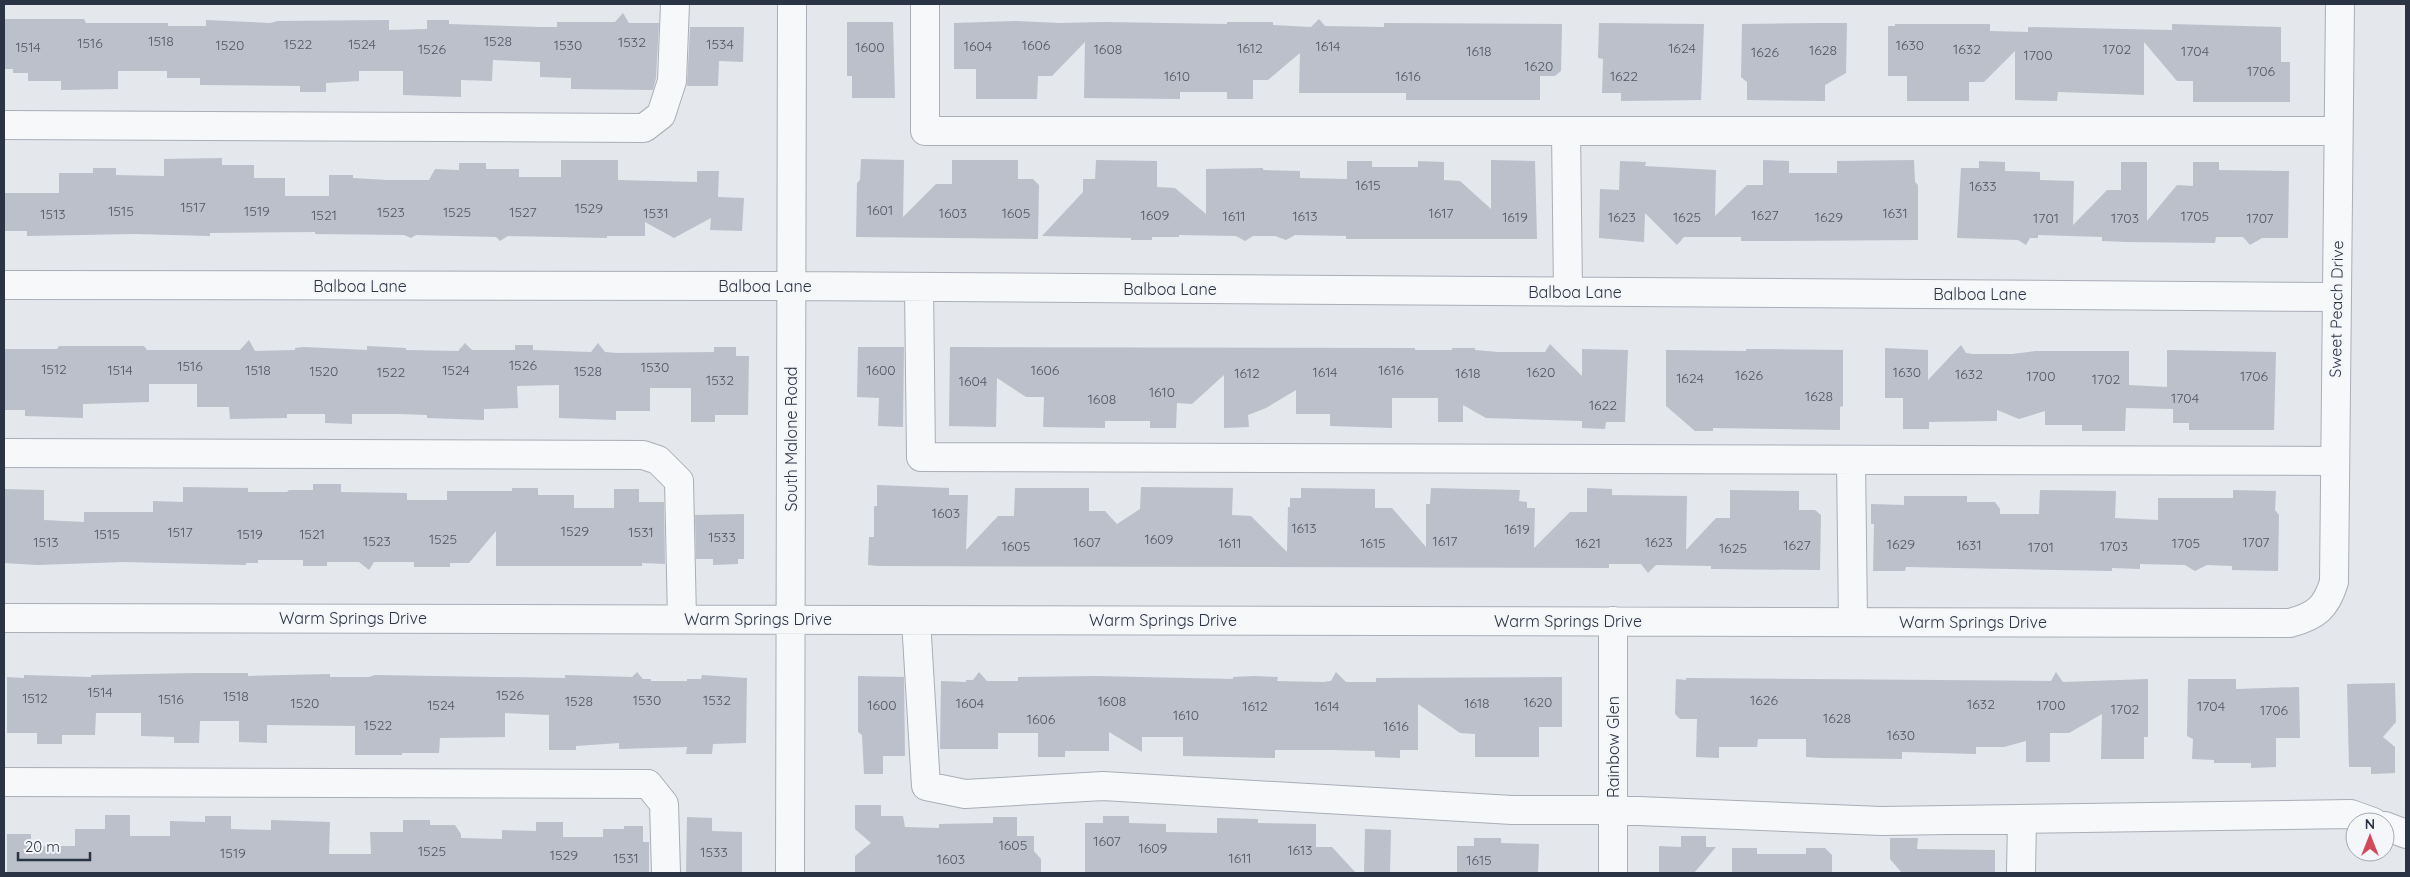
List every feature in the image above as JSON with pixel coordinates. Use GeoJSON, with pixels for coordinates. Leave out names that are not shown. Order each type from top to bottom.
{"type":"FeatureCollection","features":[{"type":"Feature","properties":{"kind":"street"},"geometry":{"type":"LineString","coordinates":[[4,125],[644,128],[661,115],[672,81],[675,4]]}},
{"type":"Feature","properties":{"kind":"street","name":"South Malone Road"},"geometry":{"type":"LineString","coordinates":[[790,873],[792,4]]}},
{"type":"Feature","properties":{"kind":"street"},"geometry":{"type":"LineString","coordinates":[[925,4],[925,131],[2338,131]]}},
{"type":"Feature","properties":{"kind":"street","name":"Sweet Peach Drive"},"geometry":{"type":"LineString","coordinates":[[2320,610],[2329,597],[2334,582],[2340,4]]}},
{"type":"Feature","properties":{"kind":"street"},"geometry":{"type":"LineString","coordinates":[[1566,131],[1568,292]]}},
{"type":"Feature","properties":{"kind":"street","name":"Balboa Lane"},"geometry":{"type":"LineString","coordinates":[[4,285],[791,286],[2336,297]]}},
{"type":"Feature","properties":{"kind":"street"},"geometry":{"type":"LineString","coordinates":[[919,287],[921,457],[2335,461]]}},
{"type":"Feature","properties":{"kind":"street"},"geometry":{"type":"LineString","coordinates":[[4,453],[643,455],[658,460],[679,481],[682,619]]}},
{"type":"Feature","properties":{"kind":"street"},"geometry":{"type":"LineString","coordinates":[[1851,460],[1853,622]]}},
{"type":"Feature","properties":{"kind":"street","name":"Warm Springs Drive"},"geometry":{"type":"LineString","coordinates":[[4,618],[2290,623],[2306,619],[2320,610]]}},
{"type":"Feature","properties":{"kind":"street"},"geometry":{"type":"LineString","coordinates":[[916,620],[926,786],[965,794],[1103,786],[1512,810],[1613,810],[1881,821],[2345,814]]}},
{"type":"Feature","properties":{"kind":"street","name":"Rainbow Glen"},"geometry":{"type":"LineString","coordinates":[[1612,621],[1613,873]]}},
{"type":"Feature","properties":{"kind":"street"},"geometry":{"type":"LineString","coordinates":[[4,782],[648,784],[664,804],[666,873]]}},
{"type":"Feature","properties":{"kind":"street"},"geometry":{"type":"LineString","coordinates":[[2021,873],[2022,819]]}},
{"type":"Feature","properties":{"kind":"building"},"geometry":{"type":"Polygon","coordinates":[[[623,13],[629,23],[659,23],[656,78],[653,90],[571,89],[571,78],[540,77],[540,62],[493,60],[492,81],[461,80],[461,97],[403,95],[403,71],[359,71],[359,81],[326,83],[326,92],[300,92],[300,86],[200,85],[200,78],[167,78],[167,71],[118,71],[118,89],[61,90],[61,81],[28,81],[28,73],[13,73],[13,69],[4,69],[4,19],[84,19],[86,23],[168,23],[168,26],[206,26],[206,20],[270,23],[278,21],[389,20],[389,30],[427,29],[427,20],[449,20],[449,24],[557,27],[557,22],[615,22],[623,13]]]}},
{"type":"Feature","properties":{"kind":"building"},"geometry":{"type":"Polygon","coordinates":[[[1319,19],[1325,26],[1384,27],[1384,23],[1562,24],[1561,71],[1555,76],[1540,76],[1540,100],[1406,100],[1406,93],[1299,93],[1300,53],[1268,80],[1253,80],[1253,99],[1227,99],[1227,92],[1180,92],[1180,99],[1084,98],[1085,42],[1052,76],[1038,76],[1037,99],[976,99],[976,69],[954,69],[954,23],[1015,21],[1227,24],[1227,22],[1273,22],[1273,25],[1311,27],[1319,19]]]}},
{"type":"Feature","properties":{"kind":"building"},"geometry":{"type":"Polygon","coordinates":[[[847,22],[893,22],[895,98],[852,98],[852,76],[847,76],[847,22]]]}},
{"type":"Feature","properties":{"kind":"building"},"geometry":{"type":"Polygon","coordinates":[[[1599,23],[1704,24],[1701,100],[1621,101],[1621,93],[1602,93],[1603,59],[1598,58],[1599,23]]]}},
{"type":"Feature","properties":{"kind":"building"},"geometry":{"type":"Polygon","coordinates":[[[1847,23],[1846,73],[1825,85],[1825,101],[1747,100],[1747,82],[1741,77],[1742,24],[1847,23]]]}},
{"type":"Feature","properties":{"kind":"building"},"geometry":{"type":"Polygon","coordinates":[[[1895,24],[1990,24],[1990,31],[2028,32],[2028,27],[2172,30],[2172,24],[2281,27],[2281,62],[2290,62],[2290,102],[2193,102],[2193,81],[2177,81],[2144,42],[2144,95],[2058,92],[2057,101],[2015,100],[2015,51],[1984,82],[1969,82],[1969,101],[1907,101],[1907,76],[1888,76],[1888,26],[1895,26],[1895,24]]]}},
{"type":"Feature","properties":{"kind":"building"},"geometry":{"type":"Polygon","coordinates":[[[690,27],[744,27],[743,62],[719,61],[718,86],[687,86],[690,27]]]}},
{"type":"Feature","properties":{"kind":"building"},"geometry":{"type":"Polygon","coordinates":[[[222,158],[222,165],[254,165],[254,178],[285,178],[285,196],[329,196],[329,175],[353,175],[353,178],[387,180],[429,180],[435,169],[459,170],[459,163],[486,163],[486,169],[519,169],[519,177],[561,177],[561,160],[618,160],[618,180],[697,182],[697,171],[719,171],[718,197],[744,198],[742,231],[710,230],[711,218],[674,238],[645,222],[645,236],[607,236],[607,238],[508,236],[500,241],[496,237],[416,235],[411,238],[404,235],[315,234],[315,232],[210,233],[210,236],[135,234],[27,236],[27,231],[4,231],[4,193],[59,193],[59,173],[93,173],[93,168],[116,168],[116,175],[164,176],[164,159],[222,158]]]}},
{"type":"Feature","properties":{"kind":"building"},"geometry":{"type":"Polygon","coordinates":[[[861,159],[904,160],[903,217],[936,184],[952,184],[952,160],[1018,160],[1018,179],[1033,179],[1039,185],[1038,239],[856,237],[857,183],[860,180],[861,159]]]}},
{"type":"Feature","properties":{"kind":"building"},"geometry":{"type":"Polygon","coordinates":[[[1096,160],[1157,161],[1157,187],[1175,188],[1206,214],[1206,169],[1263,168],[1263,170],[1300,171],[1300,178],[1347,179],[1347,161],[1372,161],[1372,167],[1418,167],[1418,161],[1444,162],[1444,180],[1460,181],[1491,209],[1491,160],[1535,161],[1537,239],[1346,239],[1346,236],[1295,235],[1286,240],[1275,236],[1253,236],[1245,241],[1236,236],[1179,235],[1179,237],[1152,237],[1152,240],[1131,240],[1131,238],[1042,236],[1083,192],[1083,179],[1095,179],[1096,160]]]}},
{"type":"Feature","properties":{"kind":"building"},"geometry":{"type":"Polygon","coordinates":[[[1763,160],[1789,161],[1789,173],[1837,173],[1837,161],[1914,160],[1915,182],[1918,185],[1918,240],[1741,241],[1741,237],[1684,237],[1677,245],[1645,213],[1644,242],[1599,238],[1600,189],[1619,190],[1620,161],[1646,162],[1645,166],[1716,170],[1715,216],[1747,185],[1763,185],[1763,160]]]}},
{"type":"Feature","properties":{"kind":"building"},"geometry":{"type":"Polygon","coordinates":[[[1979,161],[2005,162],[2005,171],[2040,172],[2040,180],[2074,181],[2073,225],[2107,190],[2121,190],[2121,162],[2147,162],[2147,221],[2177,185],[2193,186],[2193,162],[2219,162],[2219,170],[2289,171],[2288,238],[2262,238],[2250,245],[2243,237],[2216,237],[2215,243],[2102,241],[2102,237],[2038,235],[2038,238],[2030,238],[2026,245],[2018,240],[1957,238],[1961,168],[1979,168],[1979,161]]]}},
{"type":"Feature","properties":{"kind":"building"},"geometry":{"type":"Polygon","coordinates":[[[249,340],[255,351],[295,350],[295,348],[304,347],[367,350],[367,346],[406,348],[406,350],[458,351],[465,343],[472,350],[515,350],[515,345],[533,345],[533,350],[591,352],[598,343],[605,352],[617,353],[714,352],[714,347],[736,347],[736,356],[749,356],[748,415],[715,415],[715,422],[691,422],[691,388],[650,388],[650,411],[616,411],[616,420],[559,418],[559,385],[517,386],[518,408],[484,409],[484,420],[427,418],[427,415],[398,414],[352,414],[352,424],[325,423],[325,414],[287,414],[287,418],[230,419],[229,407],[197,407],[197,384],[149,384],[149,402],[83,404],[83,418],[25,416],[25,410],[4,410],[4,349],[57,349],[59,346],[144,346],[147,350],[240,350],[249,340]]]}},
{"type":"Feature","properties":{"kind":"building"},"geometry":{"type":"Polygon","coordinates":[[[1550,344],[1582,376],[1582,349],[1628,350],[1625,422],[1606,422],[1605,429],[1582,428],[1582,421],[1486,418],[1463,405],[1463,422],[1438,422],[1438,398],[1392,398],[1392,428],[1330,426],[1330,414],[1296,414],[1296,390],[1266,408],[1248,415],[1249,427],[1224,428],[1224,375],[1192,404],[1177,403],[1176,428],[1150,428],[1150,421],[1105,421],[1105,428],[1043,427],[1044,397],[1026,397],[997,378],[996,427],[949,426],[950,347],[1415,348],[1415,350],[1475,348],[1475,350],[1498,352],[1545,352],[1550,344]]]}},
{"type":"Feature","properties":{"kind":"building"},"geometry":{"type":"Polygon","coordinates":[[[1961,345],[1966,353],[1973,354],[2012,354],[2035,351],[2129,351],[2129,385],[2167,387],[2167,350],[2276,352],[2274,430],[2189,430],[2189,423],[2173,423],[2173,409],[2126,408],[2125,431],[2082,431],[2082,425],[2045,425],[2045,411],[2019,419],[1997,410],[1997,421],[1929,422],[1929,429],[1903,429],[1903,398],[1885,398],[1885,348],[1928,350],[1928,380],[1961,345]]]}},
{"type":"Feature","properties":{"kind":"building"},"geometry":{"type":"Polygon","coordinates":[[[858,347],[904,347],[903,427],[878,426],[879,398],[857,397],[858,347]]]}},
{"type":"Feature","properties":{"kind":"building"},"geometry":{"type":"Polygon","coordinates":[[[1746,349],[1843,350],[1843,406],[1840,407],[1840,430],[1713,428],[1713,431],[1695,431],[1666,406],[1666,350],[1746,351],[1746,349]]]}},
{"type":"Feature","properties":{"kind":"building"},"geometry":{"type":"Polygon","coordinates":[[[313,484],[341,484],[341,492],[407,493],[407,500],[447,500],[447,491],[512,491],[512,488],[538,488],[538,495],[574,495],[574,508],[614,508],[614,489],[639,489],[639,502],[664,502],[665,564],[642,563],[642,566],[496,566],[496,531],[469,563],[450,563],[450,567],[414,567],[414,562],[374,562],[369,570],[359,562],[327,562],[327,566],[303,566],[303,560],[258,560],[258,563],[246,563],[246,565],[124,562],[37,565],[4,563],[4,489],[44,490],[44,520],[84,522],[84,512],[153,512],[153,501],[183,502],[183,487],[248,488],[248,492],[287,492],[289,490],[313,490],[313,484]]]}},
{"type":"Feature","properties":{"kind":"building"},"geometry":{"type":"Polygon","coordinates":[[[877,485],[949,488],[949,495],[968,495],[966,550],[998,516],[1014,516],[1015,488],[1089,488],[1089,511],[1105,511],[1117,524],[1140,509],[1141,487],[1233,488],[1232,515],[1251,516],[1287,552],[1288,507],[1290,507],[1290,498],[1301,498],[1301,488],[1375,489],[1375,508],[1392,508],[1426,547],[1426,504],[1430,504],[1431,488],[1520,490],[1519,501],[1527,502],[1527,508],[1535,508],[1534,548],[1570,512],[1587,512],[1587,488],[1612,489],[1612,495],[1687,496],[1686,550],[1716,518],[1730,518],[1730,490],[1799,491],[1799,510],[1815,510],[1821,515],[1820,570],[1711,569],[1711,566],[1656,565],[1648,573],[1641,564],[1609,564],[1609,568],[878,566],[868,565],[869,537],[874,537],[874,506],[877,506],[877,485]]]}},
{"type":"Feature","properties":{"kind":"building"},"geometry":{"type":"Polygon","coordinates":[[[2040,490],[2116,491],[2115,518],[2158,520],[2158,498],[2233,498],[2233,490],[2276,491],[2275,510],[2279,515],[2278,571],[2232,570],[2232,566],[2207,565],[2195,571],[2185,565],[2140,564],[2140,569],[2112,568],[2112,571],[1906,567],[1905,571],[1873,571],[1874,524],[1871,524],[1871,504],[1904,505],[1904,496],[1967,496],[1967,502],[1995,502],[2000,509],[2000,514],[2039,514],[2040,490]]]}},
{"type":"Feature","properties":{"kind":"building"},"geometry":{"type":"Polygon","coordinates":[[[744,514],[744,559],[738,559],[738,564],[713,565],[713,559],[696,559],[695,515],[744,514]]]}},
{"type":"Feature","properties":{"kind":"building"},"geometry":{"type":"Polygon","coordinates":[[[637,672],[643,679],[651,679],[651,681],[687,681],[687,679],[701,679],[702,675],[747,678],[746,743],[713,744],[712,754],[686,754],[687,747],[619,749],[619,743],[576,746],[576,750],[549,750],[549,715],[505,713],[505,737],[440,738],[439,753],[402,753],[402,755],[355,755],[355,726],[267,725],[267,743],[239,742],[239,721],[200,721],[199,743],[174,743],[174,737],[141,736],[141,713],[96,713],[95,735],[62,735],[62,744],[37,744],[37,733],[7,733],[7,677],[24,678],[24,675],[91,677],[91,675],[248,673],[248,676],[330,674],[330,677],[369,677],[375,675],[565,678],[565,675],[632,677],[637,672]]]}},
{"type":"Feature","properties":{"kind":"building"},"geometry":{"type":"Polygon","coordinates":[[[979,672],[987,681],[1018,681],[1018,677],[1096,676],[1233,679],[1233,677],[1254,676],[1278,677],[1277,681],[1323,682],[1331,681],[1336,672],[1346,682],[1376,682],[1376,678],[1562,677],[1562,727],[1539,727],[1539,757],[1475,757],[1475,734],[1460,733],[1418,704],[1418,750],[1400,750],[1400,758],[1375,757],[1375,751],[1331,750],[1275,750],[1275,758],[1183,756],[1183,737],[1142,737],[1142,752],[1109,732],[1109,751],[1065,751],[1065,757],[1038,757],[1038,733],[998,733],[998,749],[940,749],[941,681],[966,682],[966,680],[973,680],[979,672]]]}},
{"type":"Feature","properties":{"kind":"building"},"geometry":{"type":"Polygon","coordinates":[[[2056,672],[2063,682],[2148,679],[2148,737],[2144,737],[2144,759],[2101,759],[2102,714],[2069,733],[2050,733],[2050,762],[2026,762],[2026,741],[2004,747],[1976,747],[1976,754],[1902,752],[1902,759],[1806,757],[1806,739],[1758,739],[1757,747],[1719,747],[1719,758],[1696,757],[1697,719],[1680,719],[1675,714],[1676,679],[2051,681],[2056,672]]]}},
{"type":"Feature","properties":{"kind":"building"},"geometry":{"type":"Polygon","coordinates":[[[858,676],[904,677],[905,756],[883,756],[883,774],[864,774],[862,735],[858,732],[858,676]]]}},
{"type":"Feature","properties":{"kind":"building"},"geometry":{"type":"Polygon","coordinates":[[[2188,679],[2236,679],[2236,689],[2299,687],[2300,738],[2276,738],[2276,767],[2251,768],[2251,763],[2214,763],[2214,760],[2192,759],[2193,739],[2187,736],[2188,679]]]}},
{"type":"Feature","properties":{"kind":"building"},"geometry":{"type":"Polygon","coordinates":[[[2395,683],[2396,722],[2383,737],[2395,747],[2395,773],[2371,774],[2371,767],[2349,767],[2347,684],[2395,683]]]}},
{"type":"Feature","properties":{"kind":"building"},"geometry":{"type":"Polygon","coordinates":[[[855,805],[881,805],[881,816],[903,816],[905,827],[939,828],[939,824],[993,823],[993,817],[1017,817],[1017,836],[1034,836],[1034,851],[1041,859],[1041,873],[855,873],[855,856],[871,843],[855,829],[855,805]]]}},
{"type":"Feature","properties":{"kind":"building"},"geometry":{"type":"Polygon","coordinates":[[[105,815],[130,815],[130,836],[170,836],[170,821],[205,822],[205,816],[231,816],[231,829],[271,830],[271,820],[330,822],[329,854],[371,854],[370,832],[403,832],[403,820],[430,820],[430,825],[455,825],[461,834],[461,838],[502,839],[502,830],[536,831],[536,822],[563,822],[563,837],[603,837],[603,829],[624,829],[624,826],[643,826],[643,842],[649,842],[649,873],[7,873],[7,834],[31,834],[31,846],[75,846],[75,829],[105,829],[105,815]]]}},
{"type":"Feature","properties":{"kind":"building"},"geometry":{"type":"Polygon","coordinates":[[[1103,816],[1129,816],[1129,823],[1166,824],[1166,832],[1217,833],[1217,818],[1258,819],[1258,823],[1316,824],[1316,847],[1332,847],[1356,873],[1085,873],[1085,823],[1103,823],[1103,816]]]}},
{"type":"Feature","properties":{"kind":"building"},"geometry":{"type":"Polygon","coordinates":[[[687,817],[712,818],[712,831],[742,832],[742,873],[686,873],[687,817]]]}},
{"type":"Feature","properties":{"kind":"building"},"geometry":{"type":"Polygon","coordinates":[[[1365,829],[1391,830],[1390,873],[1364,873],[1365,829]]]}},
{"type":"Feature","properties":{"kind":"building"},"geometry":{"type":"Polygon","coordinates":[[[1681,836],[1706,836],[1706,847],[1716,847],[1694,873],[1659,873],[1659,846],[1681,847],[1681,836]]]}},
{"type":"Feature","properties":{"kind":"building"},"geometry":{"type":"Polygon","coordinates":[[[1474,838],[1501,838],[1501,843],[1539,844],[1538,873],[1457,873],[1457,846],[1474,846],[1474,838]]]}},
{"type":"Feature","properties":{"kind":"building"},"geometry":{"type":"Polygon","coordinates":[[[1890,838],[1918,838],[1917,849],[1995,850],[1995,873],[1902,873],[1890,859],[1890,838]]]}},
{"type":"Feature","properties":{"kind":"building"},"geometry":{"type":"Polygon","coordinates":[[[1732,848],[1757,848],[1757,854],[1806,854],[1806,848],[1825,848],[1832,855],[1832,873],[1732,873],[1732,848]]]}}]}
